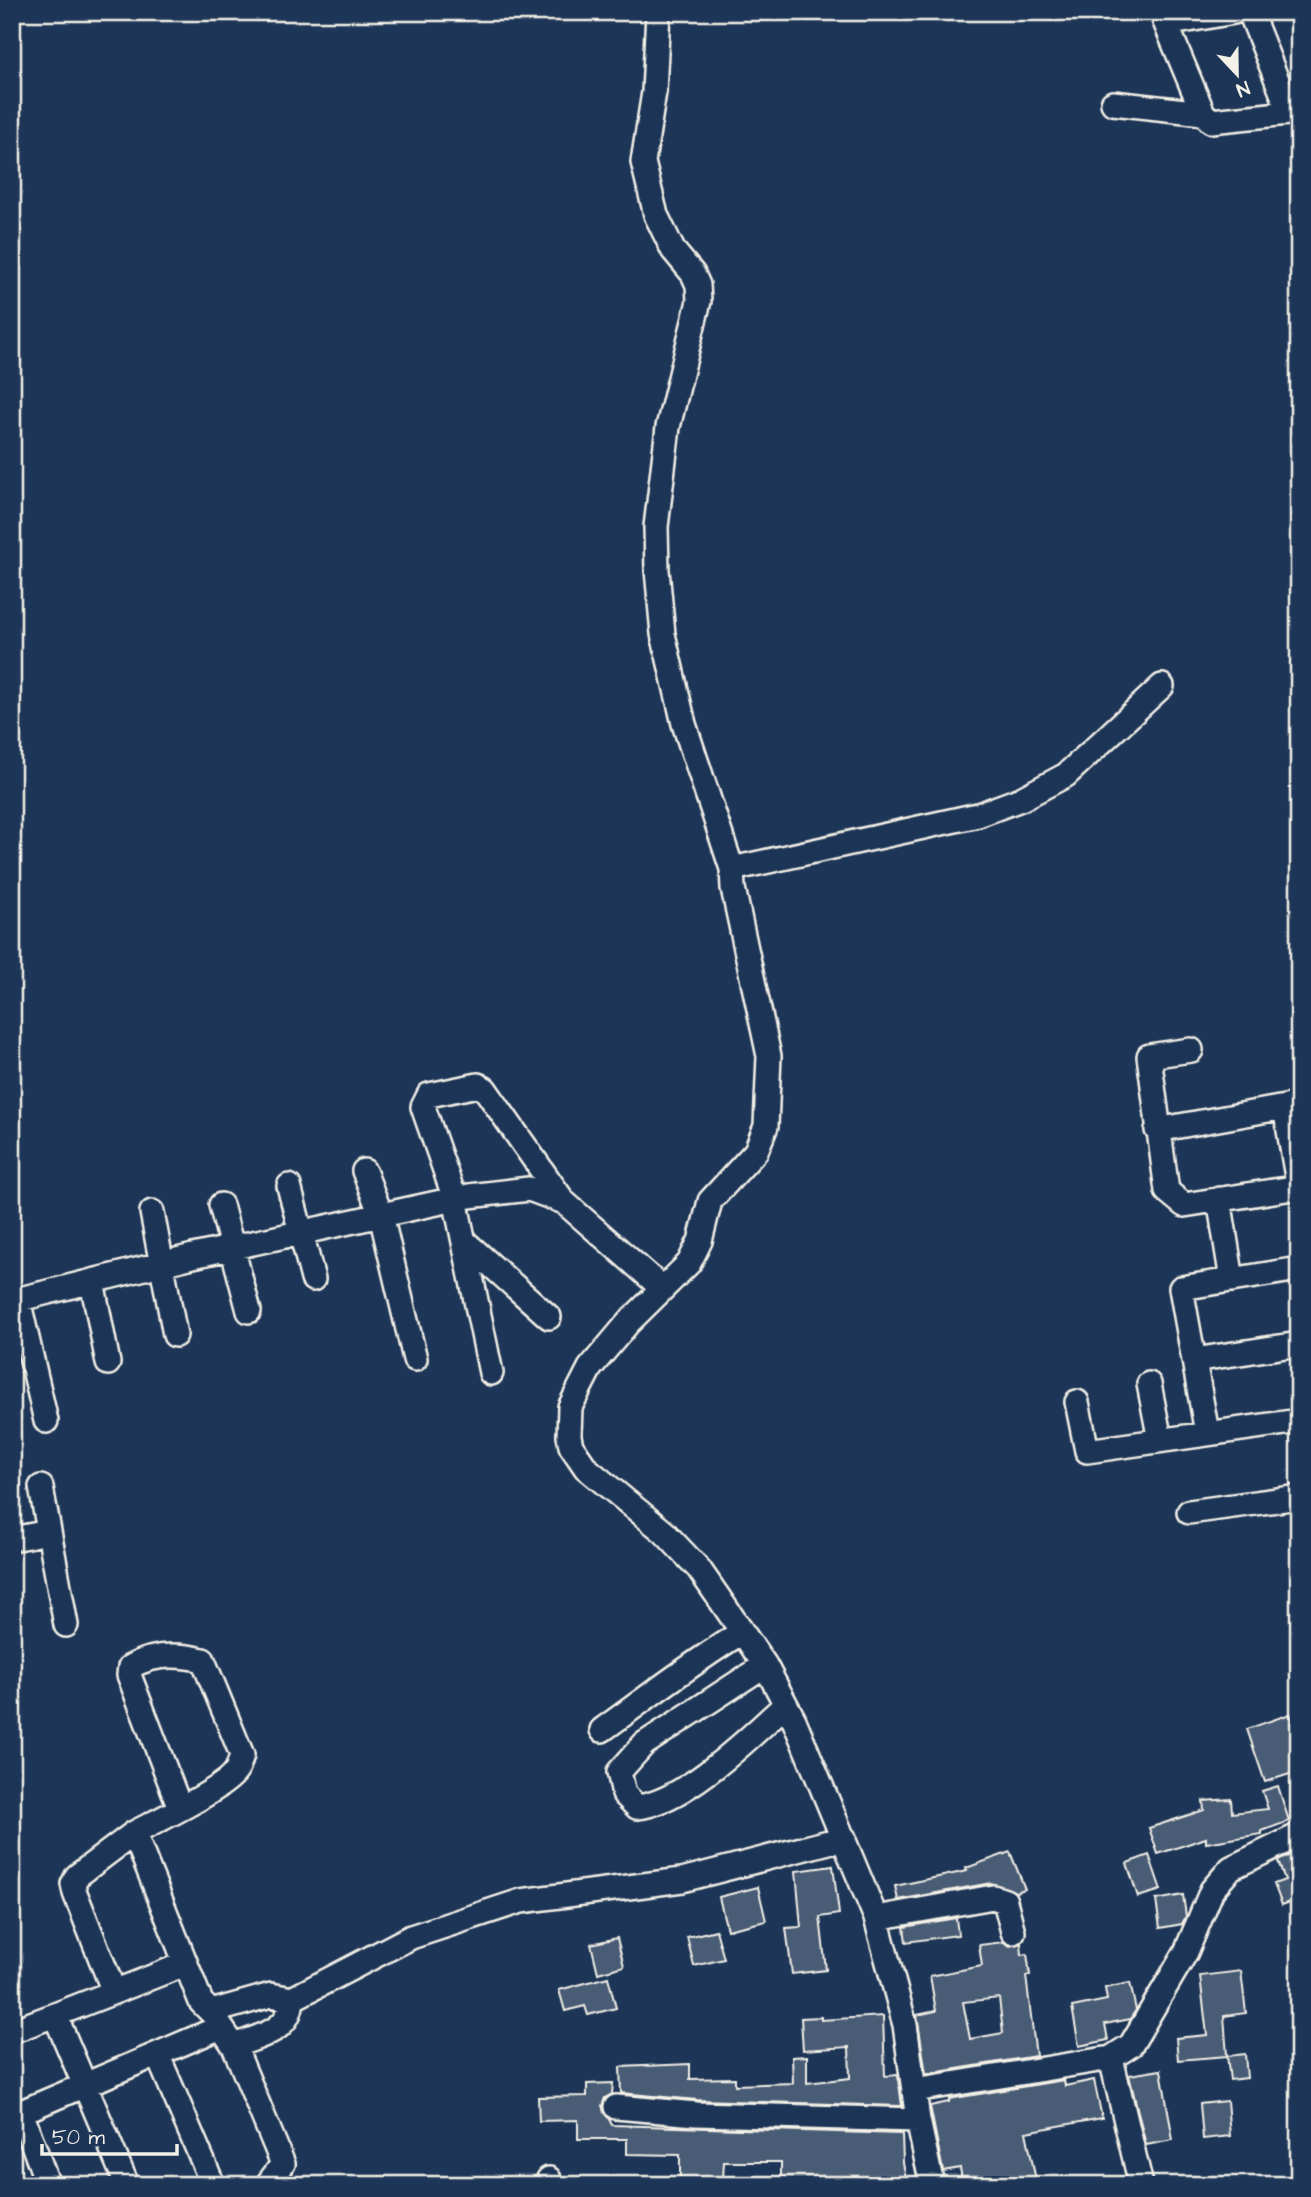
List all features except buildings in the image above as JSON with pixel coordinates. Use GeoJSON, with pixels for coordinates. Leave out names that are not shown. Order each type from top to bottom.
{"type":"FeatureCollection","features":[{"type":"Feature","properties":{"kind":"street"},"geometry":{"type":"LineString","coordinates":[[658,12],[654,92],[643,162],[656,215],[673,250],[693,274],[698,285],[699,301],[668,427],[656,527],[663,634],[684,724],[733,869],[733,888],[769,1056],[765,1126],[755,1151],[710,1201],[700,1241],[689,1263],[662,1288],[590,1368],[570,1407],[571,1446],[586,1468],[680,1546],[765,1665],[804,1740],[876,1917],[898,1990],[918,2120],[932,2185]]}},
{"type":"Feature","properties":{"kind":"street"},"geometry":{"type":"LineString","coordinates":[[1234,12],[1164,18],[1203,113],[1211,121],[1294,112],[1250,12]]}},
{"type":"Feature","properties":{"kind":"street"},"geometry":{"type":"LineString","coordinates":[[1113,103],[1203,113]]}},
{"type":"Feature","properties":{"kind":"street"},"geometry":{"type":"LineString","coordinates":[[733,869],[978,815],[1021,799],[1066,775],[1162,687]]}},
{"type":"Feature","properties":{"kind":"street"},"geometry":{"type":"LineString","coordinates":[[1157,1130],[1292,1106],[1299,1187],[1184,1205],[1167,1191],[1157,1130],[1149,1056],[1191,1050]]}},
{"type":"Feature","properties":{"kind":"street"},"geometry":{"type":"LineString","coordinates":[[491,1373],[455,1199],[422,1107],[429,1095],[478,1085],[485,1089],[564,1202],[662,1288]]}},
{"type":"Feature","properties":{"kind":"street"},"geometry":{"type":"LineString","coordinates":[[364,1171],[381,1215],[415,1359]]}},
{"type":"Feature","properties":{"kind":"street"},"geometry":{"type":"LineString","coordinates":[[289,1186],[313,1279]]}},
{"type":"Feature","properties":{"kind":"street"},"geometry":{"type":"LineString","coordinates":[[46,1421],[15,1300],[162,1264],[455,1199],[528,1189],[564,1202]]}},
{"type":"Feature","properties":{"kind":"street"},"geometry":{"type":"LineString","coordinates":[[1219,1199],[1232,1280]]}},
{"type":"Feature","properties":{"kind":"street"},"geometry":{"type":"LineString","coordinates":[[221,1205],[249,1311]]}},
{"type":"Feature","properties":{"kind":"street"},"geometry":{"type":"LineString","coordinates":[[152,1212],[174,1335]]}},
{"type":"Feature","properties":{"kind":"street"},"geometry":{"type":"LineString","coordinates":[[464,1241],[549,1317]]}},
{"type":"Feature","properties":{"kind":"street"},"geometry":{"type":"LineString","coordinates":[[1207,1433],[1181,1288],[1299,1269]]}},
{"type":"Feature","properties":{"kind":"street"},"geometry":{"type":"LineString","coordinates":[[92,1281],[108,1363]]}},
{"type":"Feature","properties":{"kind":"street"},"geometry":{"type":"LineString","coordinates":[[1194,1360],[1299,1344]]}},
{"type":"Feature","properties":{"kind":"street"},"geometry":{"type":"LineString","coordinates":[[1149,1384],[1160,1440]]}},
{"type":"Feature","properties":{"kind":"street"},"geometry":{"type":"LineString","coordinates":[[1077,1402],[1087,1451],[1299,1421]]}},
{"type":"Feature","properties":{"kind":"street"},"geometry":{"type":"LineString","coordinates":[[41,1486],[66,1625]]}},
{"type":"Feature","properties":{"kind":"street"},"geometry":{"type":"LineString","coordinates":[[1189,1512],[1299,1497]]}},
{"type":"Feature","properties":{"kind":"street"},"geometry":{"type":"LineString","coordinates":[[12,1539],[50,1532]]}},
{"type":"Feature","properties":{"kind":"street"},"geometry":{"type":"LineString","coordinates":[[602,1730],[680,1676],[698,1659],[741,1632]]}},
{"type":"Feature","properties":{"kind":"street"},"geometry":{"type":"LineString","coordinates":[[114,1992],[73,1884],[77,1876],[135,1833],[180,1808],[235,1773],[242,1755],[203,1660],[188,1656],[149,1658],[130,1667],[129,1675],[180,1808]]}},
{"type":"Feature","properties":{"kind":"street"},"geometry":{"type":"LineString","coordinates":[[765,1665],[644,1744],[619,1772],[624,1794],[637,1807],[655,1804],[680,1793],[750,1739],[785,1705]]}},
{"type":"Feature","properties":{"kind":"street"},"geometry":{"type":"LineString","coordinates":[[135,1833],[201,2002],[222,2029],[283,2164],[267,2185]]}},
{"type":"Feature","properties":{"kind":"street"},"geometry":{"type":"LineString","coordinates":[[915,2090],[1111,2058],[1131,2045],[1186,1952],[1213,1890],[1231,1868],[1299,1835]]}},
{"type":"Feature","properties":{"kind":"street"},"geometry":{"type":"LineString","coordinates":[[48,2185],[17,2114],[222,2029],[271,1995],[292,1999],[411,1937],[521,1901],[682,1880],[844,1839]]}},
{"type":"Feature","properties":{"kind":"street"},"geometry":{"type":"LineString","coordinates":[[876,1917],[993,1897],[1005,1901],[1013,1932]]}},
{"type":"Feature","properties":{"kind":"street"},"geometry":{"type":"LineString","coordinates":[[12,2031],[185,1964]]}},
{"type":"Feature","properties":{"kind":"street"},"geometry":{"type":"LineString","coordinates":[[222,2029],[285,2024],[291,2013],[292,1999]]}},
{"type":"Feature","properties":{"kind":"street"},"geometry":{"type":"LineString","coordinates":[[55,2015],[127,2185]]}},
{"type":"Feature","properties":{"kind":"street"},"geometry":{"type":"LineString","coordinates":[[158,2056],[213,2185]]}},
{"type":"Feature","properties":{"kind":"street"},"geometry":{"type":"LineString","coordinates":[[1111,2058],[1141,2185]]}},
{"type":"Feature","properties":{"kind":"street"},"geometry":{"type":"LineString","coordinates":[[616,2107],[696,2114],[918,2120]]}}]}
